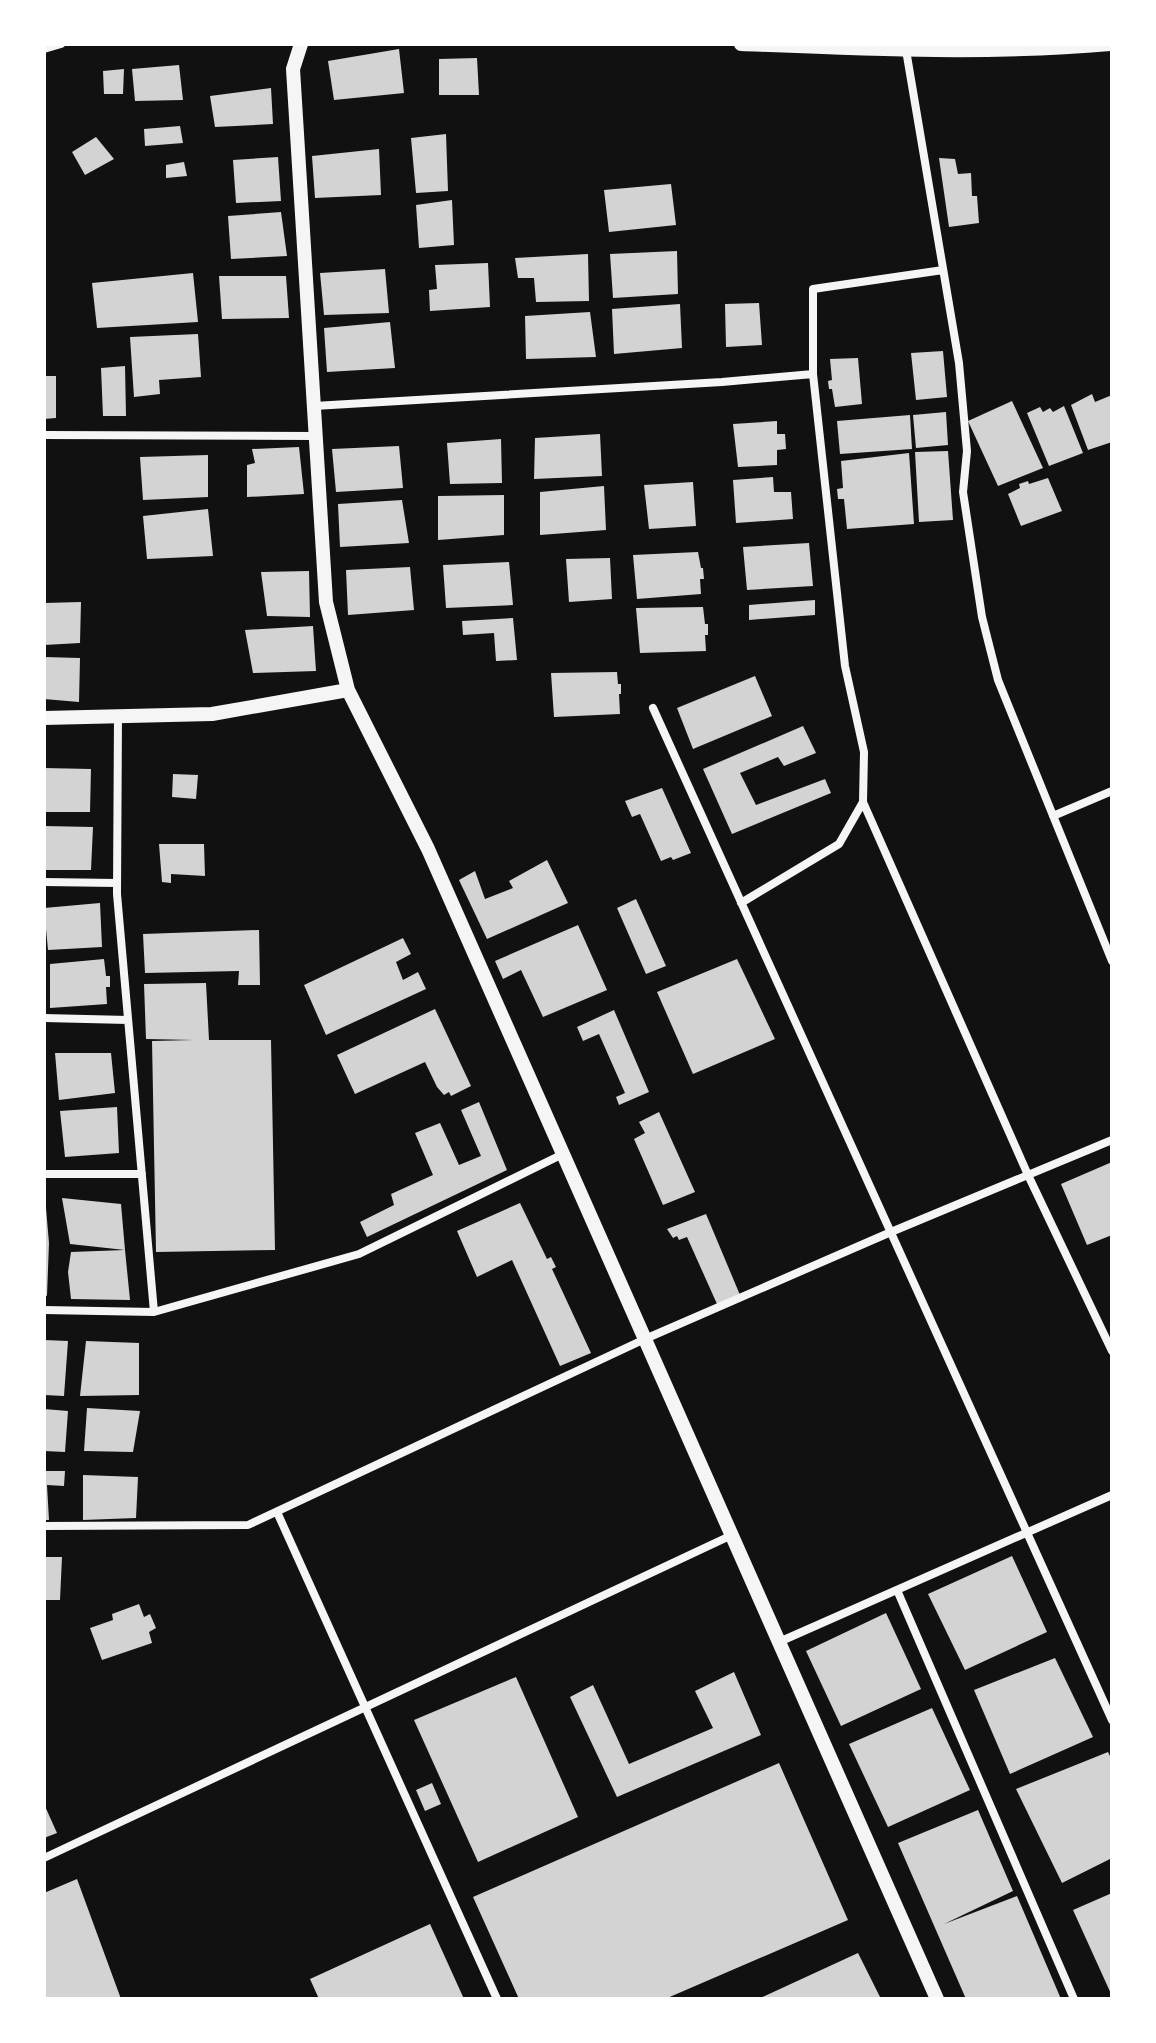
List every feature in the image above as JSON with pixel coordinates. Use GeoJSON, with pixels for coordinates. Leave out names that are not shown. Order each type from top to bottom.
{"type":"FeatureCollection","features":[{"type":"Feature","properties":{"kind":"street"},"geometry":{"type":"LineString","coordinates":[[44,49],[61,44]]}},
{"type":"Feature","properties":{"kind":"street"},"geometry":{"type":"LineString","coordinates":[[301,44],[293,69],[326,602],[348,690],[428,849],[937,1999]]}},
{"type":"Feature","properties":{"kind":"street"},"geometry":{"type":"LineString","coordinates":[[741,44],[906,50],[1063,48],[1110,44]]}},
{"type":"Feature","properties":{"kind":"street"},"geometry":{"type":"LineString","coordinates":[[906,50],[959,363],[967,451],[963,492],[982,617],[998,680],[1112,961]]}},
{"type":"Feature","properties":{"kind":"street"},"geometry":{"type":"LineString","coordinates":[[943,270],[813,289],[813,374],[845,666],[864,752],[863,802],[1028,1175],[1112,1351]]}},
{"type":"Feature","properties":{"kind":"street"},"geometry":{"type":"LineString","coordinates":[[314,406],[813,374]]}},
{"type":"Feature","properties":{"kind":"street"},"geometry":{"type":"LineString","coordinates":[[44,435],[316,436]]}},
{"type":"Feature","properties":{"kind":"street"},"geometry":{"type":"LineString","coordinates":[[44,718],[212,714],[348,690]]}},
{"type":"Feature","properties":{"kind":"street"},"geometry":{"type":"LineString","coordinates":[[653,708],[1112,1720]]}},
{"type":"Feature","properties":{"kind":"street"},"geometry":{"type":"LineString","coordinates":[[118,716],[117,883],[154,1312]]}},
{"type":"Feature","properties":{"kind":"street"},"geometry":{"type":"LineString","coordinates":[[1053,816],[1112,791]]}},
{"type":"Feature","properties":{"kind":"street"},"geometry":{"type":"LineString","coordinates":[[741,903],[839,844],[863,802]]}},
{"type":"Feature","properties":{"kind":"street"},"geometry":{"type":"LineString","coordinates":[[44,882],[117,883]]}},
{"type":"Feature","properties":{"kind":"street"},"geometry":{"type":"LineString","coordinates":[[44,1018],[128,1020]]}},
{"type":"Feature","properties":{"kind":"street"},"geometry":{"type":"LineString","coordinates":[[44,1526],[248,1525],[645,1339],[1112,1140]]}},
{"type":"Feature","properties":{"kind":"street"},"geometry":{"type":"LineString","coordinates":[[44,1310],[154,1312],[359,1254],[563,1154]]}},
{"type":"Feature","properties":{"kind":"street"},"geometry":{"type":"LineString","coordinates":[[44,1174],[142,1174]]}},
{"type":"Feature","properties":{"kind":"street"},"geometry":{"type":"LineString","coordinates":[[779,1642],[1112,1495]]}},
{"type":"Feature","properties":{"kind":"street"},"geometry":{"type":"LineString","coordinates":[[277,1512],[497,1999]]}},
{"type":"Feature","properties":{"kind":"street"},"geometry":{"type":"LineString","coordinates":[[44,1858],[732,1535]]}},
{"type":"Feature","properties":{"kind":"street"},"geometry":{"type":"LineString","coordinates":[[897,1590],[1074,1999]]}},
{"type":"Feature","properties":{"kind":"building"},"geometry":{"type":"Polygon","coordinates":[[[399,49],[404,93],[334,100],[328,61],[399,49]]]}},
{"type":"Feature","properties":{"kind":"building"},"geometry":{"type":"Polygon","coordinates":[[[477,58],[479,95],[439,95],[439,59],[477,58]]]}},
{"type":"Feature","properties":{"kind":"building"},"geometry":{"type":"Polygon","coordinates":[[[179,65],[183,100],[135,101],[132,69],[179,65]]]}},
{"type":"Feature","properties":{"kind":"building"},"geometry":{"type":"Polygon","coordinates":[[[124,69],[123,94],[104,94],[103,71],[124,69]]]}},
{"type":"Feature","properties":{"kind":"building"},"geometry":{"type":"Polygon","coordinates":[[[271,88],[273,124],[215,127],[210,96],[271,88]]]}},
{"type":"Feature","properties":{"kind":"building"},"geometry":{"type":"Polygon","coordinates":[[[180,126],[183,143],[145,146],[144,129],[180,126]]]}},
{"type":"Feature","properties":{"kind":"building"},"geometry":{"type":"Polygon","coordinates":[[[446,134],[448,191],[416,193],[411,138],[446,134]]]}},
{"type":"Feature","properties":{"kind":"building"},"geometry":{"type":"Polygon","coordinates":[[[96,137],[114,159],[85,175],[72,152],[96,137]]]}},
{"type":"Feature","properties":{"kind":"building"},"geometry":{"type":"Polygon","coordinates":[[[379,149],[381,195],[315,198],[312,156],[379,149]]]}},
{"type":"Feature","properties":{"kind":"building"},"geometry":{"type":"Polygon","coordinates":[[[278,157],[281,201],[236,203],[233,160],[278,157]]]}},
{"type":"Feature","properties":{"kind":"building"},"geometry":{"type":"Polygon","coordinates":[[[939,158],[955,159],[958,174],[971,173],[972,196],[977,196],[979,223],[949,227],[939,158]]]}},
{"type":"Feature","properties":{"kind":"building"},"geometry":{"type":"Polygon","coordinates":[[[184,162],[187,176],[166,178],[166,165],[184,162]]]}},
{"type":"Feature","properties":{"kind":"building"},"geometry":{"type":"Polygon","coordinates":[[[671,184],[676,225],[609,232],[604,190],[671,184]]]}},
{"type":"Feature","properties":{"kind":"building"},"geometry":{"type":"Polygon","coordinates":[[[452,200],[454,245],[419,248],[416,205],[452,200]]]}},
{"type":"Feature","properties":{"kind":"building"},"geometry":{"type":"Polygon","coordinates":[[[281,212],[287,256],[231,259],[228,216],[281,212]]]}},
{"type":"Feature","properties":{"kind":"building"},"geometry":{"type":"Polygon","coordinates":[[[677,251],[678,294],[613,298],[610,254],[677,251]]]}},
{"type":"Feature","properties":{"kind":"building"},"geometry":{"type":"Polygon","coordinates":[[[588,254],[589,301],[536,302],[534,278],[518,278],[515,258],[588,254]]]}},
{"type":"Feature","properties":{"kind":"building"},"geometry":{"type":"Polygon","coordinates":[[[488,263],[490,307],[430,311],[429,290],[437,289],[435,265],[488,263]]]}},
{"type":"Feature","properties":{"kind":"building"},"geometry":{"type":"Polygon","coordinates":[[[385,269],[389,313],[324,315],[320,273],[385,269]]]}},
{"type":"Feature","properties":{"kind":"building"},"geometry":{"type":"Polygon","coordinates":[[[193,273],[198,322],[97,328],[92,283],[193,273]]]}},
{"type":"Feature","properties":{"kind":"building"},"geometry":{"type":"Polygon","coordinates":[[[219,276],[286,276],[289,318],[222,319],[219,276]]]}},
{"type":"Feature","properties":{"kind":"building"},"geometry":{"type":"Polygon","coordinates":[[[759,303],[762,345],[726,347],[725,304],[759,303]]]}},
{"type":"Feature","properties":{"kind":"building"},"geometry":{"type":"Polygon","coordinates":[[[680,304],[682,348],[614,354],[612,309],[680,304]]]}},
{"type":"Feature","properties":{"kind":"building"},"geometry":{"type":"Polygon","coordinates":[[[590,312],[596,357],[526,359],[525,316],[590,312]]]}},
{"type":"Feature","properties":{"kind":"building"},"geometry":{"type":"Polygon","coordinates":[[[390,322],[395,368],[327,372],[324,328],[390,322]]]}},
{"type":"Feature","properties":{"kind":"building"},"geometry":{"type":"Polygon","coordinates":[[[198,334],[201,377],[159,380],[160,394],[134,397],[130,337],[198,334]]]}},
{"type":"Feature","properties":{"kind":"building"},"geometry":{"type":"Polygon","coordinates":[[[943,351],[947,397],[916,400],[911,353],[943,351]]]}},
{"type":"Feature","properties":{"kind":"building"},"geometry":{"type":"Polygon","coordinates":[[[858,358],[862,404],[835,407],[828,381],[832,380],[830,359],[858,358]]]}},
{"type":"Feature","properties":{"kind":"building"},"geometry":{"type":"Polygon","coordinates":[[[125,366],[126,416],[103,416],[101,368],[125,366]]]}},
{"type":"Feature","properties":{"kind":"building"},"geometry":{"type":"Polygon","coordinates":[[[44,376],[56,376],[56,418],[44,419],[44,376]]]}},
{"type":"Feature","properties":{"kind":"building"},"geometry":{"type":"Polygon","coordinates":[[[1092,394],[1095,402],[1112,395],[1112,442],[1088,450],[1071,405],[1092,394]]]}},
{"type":"Feature","properties":{"kind":"building"},"geometry":{"type":"Polygon","coordinates":[[[1012,401],[1043,468],[998,486],[968,421],[1012,401]]]}},
{"type":"Feature","properties":{"kind":"building"},"geometry":{"type":"Polygon","coordinates":[[[1064,406],[1083,453],[1049,466],[1027,413],[1040,407],[1043,412],[1050,408],[1053,412],[1064,406]]]}},
{"type":"Feature","properties":{"kind":"building"},"geometry":{"type":"Polygon","coordinates":[[[946,412],[948,445],[916,448],[913,415],[946,412]]]}},
{"type":"Feature","properties":{"kind":"building"},"geometry":{"type":"Polygon","coordinates":[[[910,415],[912,449],[840,454],[837,421],[910,415]]]}},
{"type":"Feature","properties":{"kind":"building"},"geometry":{"type":"Polygon","coordinates":[[[777,421],[777,434],[785,434],[786,449],[777,450],[777,465],[738,467],[733,424],[777,421]]]}},
{"type":"Feature","properties":{"kind":"building"},"geometry":{"type":"Polygon","coordinates":[[[600,434],[602,476],[534,479],[535,438],[600,434]]]}},
{"type":"Feature","properties":{"kind":"building"},"geometry":{"type":"Polygon","coordinates":[[[501,439],[502,483],[450,484],[447,443],[501,439]]]}},
{"type":"Feature","properties":{"kind":"building"},"geometry":{"type":"Polygon","coordinates":[[[399,446],[403,488],[336,492],[332,449],[399,446]]]}},
{"type":"Feature","properties":{"kind":"building"},"geometry":{"type":"Polygon","coordinates":[[[299,447],[304,494],[247,497],[247,465],[255,463],[252,449],[299,447]]]}},
{"type":"Feature","properties":{"kind":"building"},"geometry":{"type":"Polygon","coordinates":[[[948,451],[953,520],[919,522],[915,452],[948,451]]]}},
{"type":"Feature","properties":{"kind":"building"},"geometry":{"type":"Polygon","coordinates":[[[909,453],[914,524],[847,529],[844,499],[838,499],[837,489],[843,488],[841,461],[909,453]]]}},
{"type":"Feature","properties":{"kind":"building"},"geometry":{"type":"Polygon","coordinates":[[[208,455],[208,497],[143,500],[140,457],[208,455]]]}},
{"type":"Feature","properties":{"kind":"building"},"geometry":{"type":"Polygon","coordinates":[[[773,477],[774,492],[791,492],[793,519],[736,523],[733,480],[773,477]]]}},
{"type":"Feature","properties":{"kind":"building"},"geometry":{"type":"Polygon","coordinates":[[[1048,478],[1062,511],[1021,526],[1008,494],[1020,488],[1019,484],[1048,478]]]}},
{"type":"Feature","properties":{"kind":"building"},"geometry":{"type":"Polygon","coordinates":[[[693,482],[696,526],[649,529],[644,485],[693,482]]]}},
{"type":"Feature","properties":{"kind":"building"},"geometry":{"type":"Polygon","coordinates":[[[604,486],[606,530],[540,535],[540,492],[604,486]]]}},
{"type":"Feature","properties":{"kind":"building"},"geometry":{"type":"Polygon","coordinates":[[[504,495],[504,535],[438,540],[438,496],[504,495]]]}},
{"type":"Feature","properties":{"kind":"building"},"geometry":{"type":"Polygon","coordinates":[[[402,500],[409,543],[340,547],[338,504],[402,500]]]}},
{"type":"Feature","properties":{"kind":"building"},"geometry":{"type":"Polygon","coordinates":[[[208,509],[213,556],[147,559],[143,516],[208,509]]]}},
{"type":"Feature","properties":{"kind":"building"},"geometry":{"type":"Polygon","coordinates":[[[809,543],[813,586],[747,590],[743,547],[809,543]]]}},
{"type":"Feature","properties":{"kind":"building"},"geometry":{"type":"Polygon","coordinates":[[[698,552],[704,579],[700,579],[701,594],[637,599],[633,555],[698,552]]]}},
{"type":"Feature","properties":{"kind":"building"},"geometry":{"type":"Polygon","coordinates":[[[610,558],[612,599],[569,602],[566,559],[610,558]]]}},
{"type":"Feature","properties":{"kind":"building"},"geometry":{"type":"Polygon","coordinates":[[[509,562],[513,605],[446,608],[443,565],[509,562]]]}},
{"type":"Feature","properties":{"kind":"building"},"geometry":{"type":"Polygon","coordinates":[[[410,567],[414,610],[348,615],[346,570],[410,567]]]}},
{"type":"Feature","properties":{"kind":"building"},"geometry":{"type":"Polygon","coordinates":[[[309,571],[310,617],[267,616],[261,572],[309,571]]]}},
{"type":"Feature","properties":{"kind":"building"},"geometry":{"type":"Polygon","coordinates":[[[815,600],[815,615],[749,620],[749,605],[815,600]]]}},
{"type":"Feature","properties":{"kind":"building"},"geometry":{"type":"Polygon","coordinates":[[[81,602],[80,643],[44,645],[44,603],[81,602]]]}},
{"type":"Feature","properties":{"kind":"building"},"geometry":{"type":"Polygon","coordinates":[[[703,607],[705,624],[708,624],[706,651],[640,653],[636,608],[703,607]]]}},
{"type":"Feature","properties":{"kind":"building"},"geometry":{"type":"Polygon","coordinates":[[[513,618],[517,660],[496,661],[494,633],[463,635],[462,621],[513,618]]]}},
{"type":"Feature","properties":{"kind":"building"},"geometry":{"type":"Polygon","coordinates":[[[313,626],[316,671],[253,673],[245,630],[313,626]]]}},
{"type":"Feature","properties":{"kind":"building"},"geometry":{"type":"Polygon","coordinates":[[[44,657],[80,658],[79,702],[44,699],[44,657]]]}},
{"type":"Feature","properties":{"kind":"building"},"geometry":{"type":"Polygon","coordinates":[[[617,672],[618,684],[621,684],[620,714],[554,717],[551,673],[617,672]]]}},
{"type":"Feature","properties":{"kind":"building"},"geometry":{"type":"Polygon","coordinates":[[[755,676],[772,716],[693,749],[677,708],[755,676]]]}},
{"type":"Feature","properties":{"kind":"building"},"geometry":{"type":"Polygon","coordinates":[[[803,726],[816,753],[784,766],[778,757],[740,773],[756,805],[825,779],[831,793],[732,834],[703,769],[803,726]]]}},
{"type":"Feature","properties":{"kind":"building"},"geometry":{"type":"Polygon","coordinates":[[[44,768],[91,769],[90,812],[44,812],[44,768]]]}},
{"type":"Feature","properties":{"kind":"building"},"geometry":{"type":"Polygon","coordinates":[[[173,774],[198,775],[196,799],[172,797],[173,774]]]}},
{"type":"Feature","properties":{"kind":"building"},"geometry":{"type":"Polygon","coordinates":[[[662,788],[691,853],[661,861],[640,814],[632,817],[625,801],[662,788]]]}},
{"type":"Feature","properties":{"kind":"building"},"geometry":{"type":"Polygon","coordinates":[[[44,826],[93,827],[91,870],[44,870],[44,826]]]}},
{"type":"Feature","properties":{"kind":"building"},"geometry":{"type":"Polygon","coordinates":[[[159,844],[204,844],[205,876],[171,874],[171,883],[162,882],[159,844]]]}},
{"type":"Feature","properties":{"kind":"building"},"geometry":{"type":"Polygon","coordinates":[[[547,860],[568,903],[487,939],[459,880],[475,871],[485,899],[513,888],[509,881],[547,860]]]}},
{"type":"Feature","properties":{"kind":"building"},"geometry":{"type":"Polygon","coordinates":[[[636,899],[666,966],[646,974],[617,908],[636,899]]]}},
{"type":"Feature","properties":{"kind":"building"},"geometry":{"type":"Polygon","coordinates":[[[100,903],[102,947],[48,950],[44,908],[100,903]]]}},
{"type":"Feature","properties":{"kind":"building"},"geometry":{"type":"Polygon","coordinates":[[[578,925],[607,990],[543,1017],[521,970],[503,979],[495,961],[578,925]]]}},
{"type":"Feature","properties":{"kind":"building"},"geometry":{"type":"Polygon","coordinates":[[[259,930],[260,985],[238,985],[239,971],[145,973],[143,934],[259,930]]]}},
{"type":"Feature","properties":{"kind":"building"},"geometry":{"type":"Polygon","coordinates":[[[403,938],[411,954],[396,962],[403,980],[418,972],[426,989],[326,1035],[304,985],[403,938]]]}},
{"type":"Feature","properties":{"kind":"building"},"geometry":{"type":"Polygon","coordinates":[[[104,959],[106,976],[110,976],[110,987],[106,987],[107,1004],[50,1008],[50,964],[104,959]]]}},
{"type":"Feature","properties":{"kind":"building"},"geometry":{"type":"Polygon","coordinates":[[[737,959],[775,1039],[693,1074],[657,992],[737,959]]]}},
{"type":"Feature","properties":{"kind":"building"},"geometry":{"type":"Polygon","coordinates":[[[206,983],[209,1040],[271,1040],[275,1250],[156,1252],[152,1041],[194,1040],[146,1039],[144,984],[206,983]]]}},
{"type":"Feature","properties":{"kind":"building"},"geometry":{"type":"Polygon","coordinates":[[[435,1009],[471,1086],[451,1096],[449,1092],[444,1095],[425,1062],[355,1094],[337,1055],[435,1009]]]}},
{"type":"Feature","properties":{"kind":"building"},"geometry":{"type":"Polygon","coordinates":[[[614,1010],[649,1092],[619,1105],[616,1097],[625,1093],[599,1034],[583,1041],[577,1027],[614,1010]]]}},
{"type":"Feature","properties":{"kind":"building"},"geometry":{"type":"Polygon","coordinates":[[[55,1053],[111,1053],[115,1093],[59,1100],[55,1053]]]}},
{"type":"Feature","properties":{"kind":"building"},"geometry":{"type":"Polygon","coordinates":[[[479,1102],[507,1170],[367,1237],[360,1222],[394,1205],[391,1194],[433,1175],[415,1133],[440,1123],[459,1165],[481,1156],[461,1110],[479,1102]]]}},
{"type":"Feature","properties":{"kind":"building"},"geometry":{"type":"Polygon","coordinates":[[[117,1107],[119,1153],[65,1157],[60,1111],[117,1107]]]}},
{"type":"Feature","properties":{"kind":"building"},"geometry":{"type":"Polygon","coordinates":[[[659,1112],[695,1192],[663,1205],[634,1139],[645,1133],[639,1122],[659,1112]]]}},
{"type":"Feature","properties":{"kind":"building"},"geometry":{"type":"Polygon","coordinates":[[[1112,1162],[1112,1235],[1087,1245],[1061,1184],[1112,1162]]]}},
{"type":"Feature","properties":{"kind":"building"},"geometry":{"type":"Polygon","coordinates":[[[62,1198],[121,1204],[125,1250],[70,1244],[62,1198]]]}},
{"type":"Feature","properties":{"kind":"building"},"geometry":{"type":"Polygon","coordinates":[[[520,1203],[547,1259],[551,1257],[556,1267],[552,1269],[591,1353],[560,1366],[512,1260],[477,1277],[457,1231],[520,1203]]]}},
{"type":"Feature","properties":{"kind":"building"},"geometry":{"type":"Polygon","coordinates":[[[44,1208],[49,1243],[47,1296],[44,1295],[44,1208]]]}},
{"type":"Feature","properties":{"kind":"building"},"geometry":{"type":"Polygon","coordinates":[[[706,1214],[740,1295],[717,1304],[687,1237],[679,1240],[677,1236],[673,1238],[667,1229],[706,1214]]]}},
{"type":"Feature","properties":{"kind":"building"},"geometry":{"type":"Polygon","coordinates":[[[125,1250],[130,1300],[71,1299],[68,1272],[71,1252],[125,1250]]]}},
{"type":"Feature","properties":{"kind":"building"},"geometry":{"type":"Polygon","coordinates":[[[44,1340],[68,1341],[64,1396],[44,1395],[44,1340]]]}},
{"type":"Feature","properties":{"kind":"building"},"geometry":{"type":"Polygon","coordinates":[[[86,1341],[139,1343],[139,1395],[80,1396],[86,1341]]]}},
{"type":"Feature","properties":{"kind":"building"},"geometry":{"type":"Polygon","coordinates":[[[87,1408],[140,1411],[133,1452],[84,1451],[87,1408]]]}},
{"type":"Feature","properties":{"kind":"building"},"geometry":{"type":"Polygon","coordinates":[[[44,1409],[68,1411],[65,1452],[44,1451],[44,1409]]]}},
{"type":"Feature","properties":{"kind":"building"},"geometry":{"type":"Polygon","coordinates":[[[44,1471],[65,1471],[64,1486],[47,1485],[49,1520],[44,1520],[44,1471]]]}},
{"type":"Feature","properties":{"kind":"building"},"geometry":{"type":"Polygon","coordinates":[[[83,1475],[138,1477],[136,1518],[83,1520],[83,1475]]]}},
{"type":"Feature","properties":{"kind":"building"},"geometry":{"type":"Polygon","coordinates":[[[1012,1556],[1047,1632],[965,1670],[928,1594],[1012,1556]]]}},
{"type":"Feature","properties":{"kind":"building"},"geometry":{"type":"Polygon","coordinates":[[[44,1557],[62,1557],[60,1600],[44,1600],[44,1557]]]}},
{"type":"Feature","properties":{"kind":"building"},"geometry":{"type":"Polygon","coordinates":[[[139,1604],[144,1617],[150,1614],[156,1628],[149,1632],[152,1643],[102,1660],[90,1628],[113,1620],[112,1614],[139,1604]]]}},
{"type":"Feature","properties":{"kind":"building"},"geometry":{"type":"Polygon","coordinates":[[[886,1613],[921,1689],[841,1726],[806,1651],[886,1613]]]}},
{"type":"Feature","properties":{"kind":"building"},"geometry":{"type":"Polygon","coordinates":[[[1055,1658],[1093,1737],[1010,1774],[974,1690],[1055,1658]]]}},
{"type":"Feature","properties":{"kind":"building"},"geometry":{"type":"Polygon","coordinates":[[[734,1672],[761,1735],[617,1797],[570,1697],[593,1685],[629,1764],[713,1728],[695,1691],[734,1672]]]}},
{"type":"Feature","properties":{"kind":"building"},"geometry":{"type":"Polygon","coordinates":[[[516,1677],[578,1817],[478,1862],[414,1720],[516,1677]]]}},
{"type":"Feature","properties":{"kind":"building"},"geometry":{"type":"Polygon","coordinates":[[[932,1708],[970,1790],[888,1827],[849,1744],[932,1708]]]}},
{"type":"Feature","properties":{"kind":"building"},"geometry":{"type":"Polygon","coordinates":[[[1108,1752],[1112,1760],[1112,1858],[1062,1883],[1016,1789],[1108,1752]]]}},
{"type":"Feature","properties":{"kind":"building"},"geometry":{"type":"Polygon","coordinates":[[[779,1763],[848,1920],[665,1999],[519,1999],[473,1897],[779,1763]]]}},
{"type":"Feature","properties":{"kind":"building"},"geometry":{"type":"Polygon","coordinates":[[[432,1783],[441,1804],[425,1811],[416,1790],[432,1783]]]}},
{"type":"Feature","properties":{"kind":"building"},"geometry":{"type":"Polygon","coordinates":[[[44,1804],[57,1833],[44,1838],[44,1804]]]}},
{"type":"Feature","properties":{"kind":"building"},"geometry":{"type":"Polygon","coordinates":[[[978,1810],[1013,1891],[944,1924],[1017,1896],[1061,1999],[966,1999],[898,1843],[978,1810]]]}},
{"type":"Feature","properties":{"kind":"building"},"geometry":{"type":"Polygon","coordinates":[[[77,1879],[121,1999],[44,1999],[44,1893],[77,1879]]]}},
{"type":"Feature","properties":{"kind":"building"},"geometry":{"type":"Polygon","coordinates":[[[1112,1893],[1112,1996],[1073,1910],[1112,1893]]]}},
{"type":"Feature","properties":{"kind":"building"},"geometry":{"type":"Polygon","coordinates":[[[430,1924],[464,1999],[319,1999],[310,1979],[430,1924]]]}},
{"type":"Feature","properties":{"kind":"building"},"geometry":{"type":"Polygon","coordinates":[[[858,1953],[881,1999],[758,1999],[858,1953]]]}}]}
